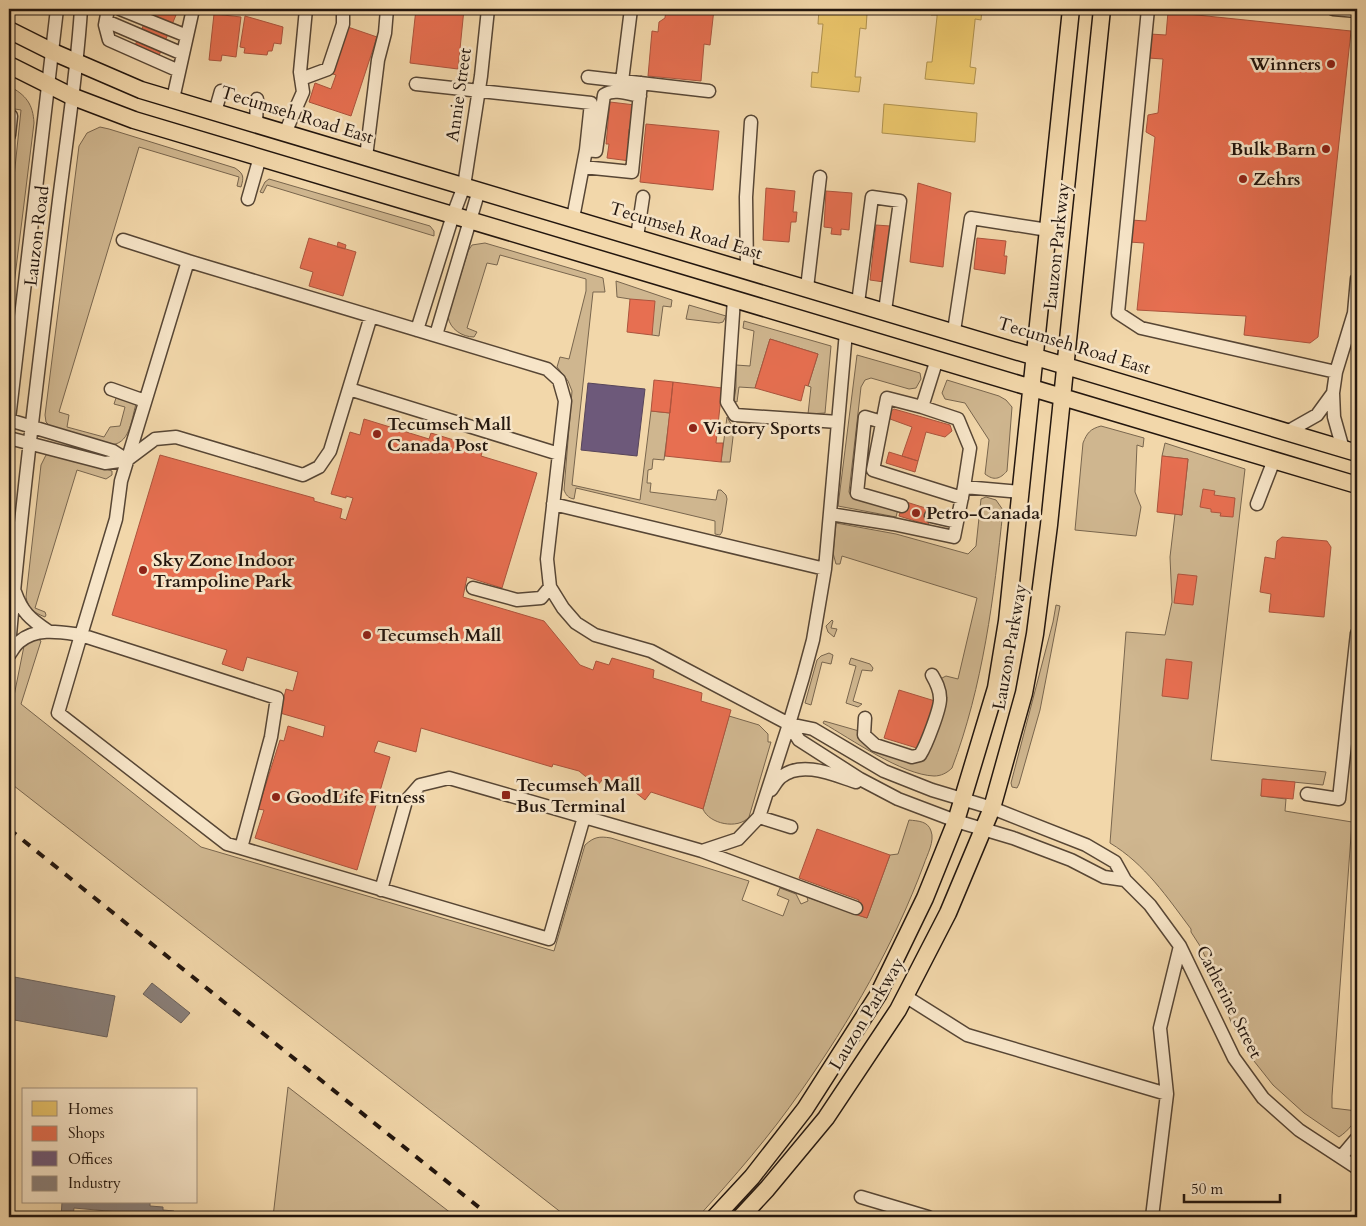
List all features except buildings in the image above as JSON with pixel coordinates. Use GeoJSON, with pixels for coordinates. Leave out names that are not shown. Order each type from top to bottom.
{"type":"FeatureCollection","features":[{"type":"Feature","properties":{"kind":"main road","name":"Lauzon Parkway"},"geometry":{"type":"LineString","coordinates":[[715,1217],[752,1177],[805,1109],[878,995],[925,898],[964,798],[996,688],[1007,621],[1072,9]]}},
{"type":"Feature","properties":{"kind":"main road","name":"Lauzon Parkway"},"geometry":{"type":"LineString","coordinates":[[741,1217],[826,1118],[898,1010],[948,913],[992,808],[1024,693],[1035,634],[1049,525],[1102,9]]}},
{"type":"Feature","properties":{"kind":"main road","name":"Tecumseh Road East"},"geometry":{"type":"LineString","coordinates":[[9,30],[77,63],[141,90],[1065,364],[1350,451]]}},
{"type":"Feature","properties":{"kind":"main road"},"geometry":{"type":"LineString","coordinates":[[9,65],[71,96],[134,120],[1357,485]]}},
{"type":"Feature","properties":{"kind":"street","name":"Lauzon Road"},"geometry":{"type":"LineString","coordinates":[[9,419],[58,9]]}},
{"type":"Feature","properties":{"kind":"street","name":"Lauzon Road"},"geometry":{"type":"LineString","coordinates":[[9,646],[30,444],[71,96],[77,63],[81,9]]}},
{"type":"Feature","properties":{"kind":"street"},"geometry":{"type":"LineString","coordinates":[[120,9],[187,36]]}},
{"type":"Feature","properties":{"kind":"street"},"geometry":{"type":"LineString","coordinates":[[173,100],[193,9]]}},
{"type":"Feature","properties":{"kind":"street"},"geometry":{"type":"LineString","coordinates":[[285,133],[304,92],[300,72],[306,9]]}},
{"type":"Feature","properties":{"kind":"street"},"geometry":{"type":"LineString","coordinates":[[301,79],[328,69],[343,24],[344,9]]}},
{"type":"Feature","properties":{"kind":"street"},"geometry":{"type":"LineString","coordinates":[[366,157],[378,60],[385,33],[387,9]]}},
{"type":"Feature","properties":{"kind":"street","name":"Annie Street"},"geometry":{"type":"LineString","coordinates":[[472,188],[479,90],[488,9]]}},
{"type":"Feature","properties":{"kind":"street"},"geometry":{"type":"LineString","coordinates":[[622,81],[631,9]]}},
{"type":"Feature","properties":{"kind":"street"},"geometry":{"type":"LineString","coordinates":[[1148,9],[1118,313],[1141,328],[1336,372]]}},
{"type":"Feature","properties":{"kind":"street"},"geometry":{"type":"LineString","coordinates":[[1333,9],[1357,12]]}},
{"type":"Feature","properties":{"kind":"street"},"geometry":{"type":"LineString","coordinates":[[179,72],[109,40],[105,25],[107,15],[183,54]]}},
{"type":"Feature","properties":{"kind":"street"},"geometry":{"type":"LineString","coordinates":[[588,77],[622,81],[641,90]]}},
{"type":"Feature","properties":{"kind":"street"},"geometry":{"type":"LineString","coordinates":[[416,84],[591,103],[586,150],[573,218]]}},
{"type":"Feature","properties":{"kind":"street"},"geometry":{"type":"LineString","coordinates":[[586,150],[596,152],[604,96],[613,92],[641,90],[709,91]]}},
{"type":"Feature","properties":{"kind":"street"},"geometry":{"type":"LineString","coordinates":[[582,167],[632,172],[641,90]]}},
{"type":"Feature","properties":{"kind":"street"},"geometry":{"type":"LineString","coordinates":[[215,112],[221,91]]}},
{"type":"Feature","properties":{"kind":"street"},"geometry":{"type":"LineString","coordinates":[[256,99],[256,124]]}},
{"type":"Feature","properties":{"kind":"street"},"geometry":{"type":"LineString","coordinates":[[9,135],[10,116]]}},
{"type":"Feature","properties":{"kind":"street"},"geometry":{"type":"LineString","coordinates":[[747,270],[746,197],[751,122]]}},
{"type":"Feature","properties":{"kind":"street"},"geometry":{"type":"LineString","coordinates":[[248,199],[260,157]]}},
{"type":"Feature","properties":{"kind":"street"},"geometry":{"type":"LineString","coordinates":[[806,288],[820,177]]}},
{"type":"Feature","properties":{"kind":"street"},"geometry":{"type":"LineString","coordinates":[[417,330],[453,215],[472,188]]}},
{"type":"Feature","properties":{"kind":"street"},"geometry":{"type":"LineString","coordinates":[[436,335],[470,220],[472,188]]}},
{"type":"Feature","properties":{"kind":"street"},"geometry":{"type":"LineString","coordinates":[[637,237],[643,197]]}},
{"type":"Feature","properties":{"kind":"street"},"geometry":{"type":"LineString","coordinates":[[858,303],[872,197],[900,201],[885,311]]}},
{"type":"Feature","properties":{"kind":"street"},"geometry":{"type":"LineString","coordinates":[[954,332],[971,218],[1048,230]]}},
{"type":"Feature","properties":{"kind":"street"},"geometry":{"type":"LineString","coordinates":[[123,240],[547,369],[559,380],[565,401],[547,559],[550,587],[562,608],[576,623],[595,635],[651,651],[790,724],[799,740],[898,799],[956,822],[1013,838],[1071,860],[1104,877],[1125,880]]}},
{"type":"Feature","properties":{"kind":"street"},"geometry":{"type":"LineString","coordinates":[[188,260],[120,481],[116,519],[58,712],[227,844],[549,939],[584,817]]}},
{"type":"Feature","properties":{"kind":"street"},"geometry":{"type":"LineString","coordinates":[[1350,451],[1334,417],[1333,393],[1336,372],[1354,314],[1357,279]]}},
{"type":"Feature","properties":{"kind":"street"},"geometry":{"type":"LineString","coordinates":[[734,299],[727,402],[735,415],[838,422]]}},
{"type":"Feature","properties":{"kind":"street"},"geometry":{"type":"LineString","coordinates":[[9,438],[105,463],[127,460],[156,439],[176,437],[303,475],[319,467],[330,451],[371,316]]}},
{"type":"Feature","properties":{"kind":"street"},"geometry":{"type":"LineString","coordinates":[[702,851],[738,839],[758,817],[790,724],[813,640],[825,569],[846,332]]}},
{"type":"Feature","properties":{"kind":"street"},"geometry":{"type":"LineString","coordinates":[[922,407],[937,360]]}},
{"type":"Feature","properties":{"kind":"street"},"geometry":{"type":"LineString","coordinates":[[111,389],[145,400]]}},
{"type":"Feature","properties":{"kind":"street"},"geometry":{"type":"LineString","coordinates":[[349,389],[559,454]]}},
{"type":"Feature","properties":{"kind":"street"},"geometry":{"type":"LineString","coordinates":[[1288,432],[1317,415],[1333,393]]}},
{"type":"Feature","properties":{"kind":"street"},"geometry":{"type":"LineString","coordinates":[[830,514],[893,524],[954,537],[963,492],[970,448],[958,419],[887,398],[873,470],[963,492],[1021,492]]}},
{"type":"Feature","properties":{"kind":"street"},"geometry":{"type":"LineString","coordinates":[[882,422],[865,417],[857,493],[902,506]]}},
{"type":"Feature","properties":{"kind":"street"},"geometry":{"type":"LineString","coordinates":[[9,419],[113,451],[127,460]]}},
{"type":"Feature","properties":{"kind":"street"},"geometry":{"type":"LineString","coordinates":[[1257,504],[1274,460]]}},
{"type":"Feature","properties":{"kind":"street"},"geometry":{"type":"LineString","coordinates":[[553,504],[825,569]]}},
{"type":"Feature","properties":{"kind":"street"},"geometry":{"type":"LineString","coordinates":[[930,516],[957,522]]}},
{"type":"Feature","properties":{"kind":"street"},"geometry":{"type":"LineString","coordinates":[[473,588],[517,600],[541,598],[550,587]]}},
{"type":"Feature","properties":{"kind":"street"},"geometry":{"type":"LineString","coordinates":[[14,590],[20,607],[34,621],[48,630],[81,635],[277,698],[271,737],[241,848]]}},
{"type":"Feature","properties":{"kind":"street"},"geometry":{"type":"LineString","coordinates":[[9,654],[19,642],[48,630]]}},
{"type":"Feature","properties":{"kind":"street"},"geometry":{"type":"LineString","coordinates":[[1307,794],[1339,799],[1357,633]]}},
{"type":"Feature","properties":{"kind":"street"},"geometry":{"type":"LineString","coordinates":[[865,718],[864,735],[875,745],[912,757],[920,755],[925,748],[941,699],[938,686],[932,675]]}},
{"type":"Feature","properties":{"kind":"street","name":"Catherine Street"},"geometry":{"type":"LineString","coordinates":[[790,724],[813,729],[884,772],[932,790],[964,798],[992,808],[1086,845],[1115,862],[1125,880],[1150,904],[1180,946],[1234,1058],[1263,1098],[1299,1130],[1357,1168]]}},
{"type":"Feature","properties":{"kind":"street"},"geometry":{"type":"LineString","coordinates":[[766,796],[781,777],[800,769],[826,772],[880,790]]}},
{"type":"Feature","properties":{"kind":"street"},"geometry":{"type":"LineString","coordinates":[[381,890],[406,801],[420,785],[449,778],[702,851],[856,908]]}},
{"type":"Feature","properties":{"kind":"street"},"geometry":{"type":"LineString","coordinates":[[758,817],[791,827]]}},
{"type":"Feature","properties":{"kind":"street"},"geometry":{"type":"LineString","coordinates":[[1152,1217],[1167,1094],[1160,1028],[1180,946]]}},
{"type":"Feature","properties":{"kind":"street"},"geometry":{"type":"LineString","coordinates":[[905,996],[967,1035],[1167,1094]]}},
{"type":"Feature","properties":{"kind":"street"},"geometry":{"type":"LineString","coordinates":[[1340,1157],[1357,1138]]}},
{"type":"Feature","properties":{"kind":"street"},"geometry":{"type":"LineString","coordinates":[[861,1197],[928,1217]]}},
{"type":"Feature","properties":{"kind":"shaded area"},"geometry":{"type":"Polygon","coordinates":[[[9,86],[28,101],[34,123],[9,325],[9,225],[21,110],[9,108],[9,86]]]}},
{"type":"Feature","properties":{"kind":"shaded area"},"geometry":{"type":"Polygon","coordinates":[[[100,127],[235,168],[242,174],[243,178],[241,187],[237,186],[239,177],[139,147],[59,412],[69,415],[67,427],[104,437],[110,427],[120,426],[125,407],[114,404],[116,398],[136,404],[131,424],[125,437],[116,444],[109,445],[52,428],[46,422],[45,415],[79,146],[87,133],[100,127]]]}},
{"type":"Feature","properties":{"kind":"shaded area"},"geometry":{"type":"Polygon","coordinates":[[[269,179],[430,226],[434,231],[434,236],[267,185],[263,193],[260,192],[265,182],[269,179]]]}},
{"type":"Feature","properties":{"kind":"shaded area"},"geometry":{"type":"Polygon","coordinates":[[[485,243],[603,278],[605,292],[593,292],[572,485],[640,500],[651,411],[670,413],[664,460],[653,459],[652,469],[648,470],[647,483],[651,483],[650,492],[716,500],[718,490],[721,490],[727,499],[720,535],[715,534],[715,521],[576,488],[574,499],[566,495],[564,490],[572,391],[568,381],[557,367],[560,357],[569,359],[586,291],[586,279],[500,255],[497,265],[487,263],[467,328],[477,332],[474,337],[465,336],[454,329],[448,317],[468,251],[472,245],[485,243]]]}},
{"type":"Feature","properties":{"kind":"shaded area"},"geometry":{"type":"Polygon","coordinates":[[[616,281],[672,300],[671,307],[663,306],[659,336],[652,335],[630,299],[617,297],[616,281]]]}},
{"type":"Feature","properties":{"kind":"shaded area"},"geometry":{"type":"Polygon","coordinates":[[[689,305],[726,316],[723,322],[719,323],[686,319],[689,305]]]}},
{"type":"Feature","properties":{"kind":"shaded area"},"geometry":{"type":"Polygon","coordinates":[[[744,321],[831,346],[825,413],[808,414],[811,387],[808,386],[818,354],[770,339],[755,388],[739,387],[737,402],[734,401],[736,365],[750,366],[754,331],[743,328],[744,321]]]}},
{"type":"Feature","properties":{"kind":"shaded area"},"geometry":{"type":"Polygon","coordinates":[[[857,355],[920,373],[921,379],[916,388],[909,389],[871,378],[865,380],[861,387],[849,492],[852,498],[898,509],[896,517],[838,506],[857,355]]]}},
{"type":"Feature","properties":{"kind":"shaded area"},"geometry":{"type":"Polygon","coordinates":[[[947,380],[999,396],[1012,407],[1007,471],[1002,476],[991,478],[985,474],[989,440],[965,403],[945,399],[942,393],[947,380]]]}},
{"type":"Feature","properties":{"kind":"shaded area"},"geometry":{"type":"Polygon","coordinates":[[[727,417],[734,429],[730,462],[721,462],[727,417]]]}},
{"type":"Feature","properties":{"kind":"shaded area"},"geometry":{"type":"Polygon","coordinates":[[[1101,426],[1144,438],[1143,447],[1137,445],[1135,492],[1141,507],[1136,536],[1075,530],[1083,443],[1089,432],[1101,426]]]}},
{"type":"Feature","properties":{"kind":"shaded area"},"geometry":{"type":"Polygon","coordinates":[[[1165,443],[1245,469],[1211,760],[1326,772],[1323,785],[1263,779],[1261,796],[1286,799],[1285,811],[1352,822],[1332,1108],[1357,1111],[1351,1126],[1339,1137],[1304,1113],[1273,1085],[1250,1056],[1231,1022],[1214,975],[1191,929],[1145,871],[1123,851],[1110,843],[1126,632],[1165,635],[1172,602],[1170,557],[1175,514],[1182,515],[1188,459],[1162,456],[1165,443]]]}},
{"type":"Feature","properties":{"kind":"shaded area"},"geometry":{"type":"Polygon","coordinates":[[[49,453],[112,471],[112,475],[106,479],[77,470],[35,608],[45,612],[45,617],[32,610],[26,597],[41,465],[49,453]]]}},
{"type":"Feature","properties":{"kind":"shaded area"},"geometry":{"type":"Polygon","coordinates":[[[986,497],[996,500],[1003,510],[986,641],[972,705],[952,768],[946,773],[934,776],[921,774],[892,763],[823,723],[824,721],[859,731],[918,759],[940,679],[946,676],[958,679],[977,598],[842,556],[840,564],[836,564],[833,553],[836,523],[896,534],[968,554],[976,546],[981,499],[986,497]]]}},
{"type":"Feature","properties":{"kind":"shaded area"},"geometry":{"type":"Polygon","coordinates":[[[1056,605],[1060,606],[1040,710],[1019,784],[1017,788],[1012,787],[1011,783],[1056,605]]]}},
{"type":"Feature","properties":{"kind":"shaded area"},"geometry":{"type":"Polygon","coordinates":[[[832,620],[831,628],[837,629],[834,637],[828,632],[826,626],[832,620]]]}},
{"type":"Feature","properties":{"kind":"shaded area"},"geometry":{"type":"Polygon","coordinates":[[[38,639],[41,641],[21,704],[201,847],[554,951],[585,845],[597,838],[611,838],[749,881],[742,900],[783,916],[789,900],[777,895],[780,888],[796,894],[801,904],[808,901],[807,897],[867,918],[890,855],[898,854],[909,820],[922,822],[930,828],[932,835],[929,852],[885,953],[837,1037],[777,1124],[698,1217],[567,1217],[9,782],[9,721],[25,641],[38,639]]]}},
{"type":"Feature","properties":{"kind":"shaded area"},"geometry":{"type":"Polygon","coordinates":[[[829,653],[833,655],[831,664],[822,662],[811,705],[805,703],[817,660],[829,653]]]}},
{"type":"Feature","properties":{"kind":"shaded area"},"geometry":{"type":"Polygon","coordinates":[[[851,658],[870,664],[873,668],[872,671],[862,670],[853,701],[862,704],[858,707],[846,703],[856,666],[849,664],[851,658]]]}},
{"type":"Feature","properties":{"kind":"shaded area"},"geometry":{"type":"Polygon","coordinates":[[[729,716],[759,725],[768,734],[768,742],[771,742],[749,817],[738,823],[724,824],[711,818],[703,809],[729,716]]]}},
{"type":"Feature","properties":{"kind":"shaded area"},"geometry":{"type":"Polygon","coordinates":[[[288,1087],[456,1217],[273,1217],[288,1087]]]}},
{"type":"Feature","properties":{"kind":"railway"},"geometry":{"type":"LineString","coordinates":[[9,829],[491,1217]]}},
{"type":"Feature","properties":{"kind":"place","name":"Winners"},"geometry":{"type":"Point","coordinates":[1331,64]}},
{"type":"Feature","properties":{"kind":"place","name":"Bulk Barn"},"geometry":{"type":"Point","coordinates":[1326,149]}},
{"type":"Feature","properties":{"kind":"place","name":"Zehrs"},"geometry":{"type":"Point","coordinates":[1243,179]}},
{"type":"Feature","properties":{"kind":"place","name":"Victory Sports"},"geometry":{"type":"Point","coordinates":[693,428]}},
{"type":"Feature","properties":{"kind":"place","name":"Tecumseh Mall Canada Post"},"geometry":{"type":"Point","coordinates":[377,434]}},
{"type":"Feature","properties":{"kind":"place","name":"Petro-Canada"},"geometry":{"type":"Point","coordinates":[916,513]}},
{"type":"Feature","properties":{"kind":"place","name":"Sky Zone Indoor Trampoline Park"},"geometry":{"type":"Point","coordinates":[143,570]}},
{"type":"Feature","properties":{"kind":"place","name":"Tecumseh Mall"},"geometry":{"type":"Point","coordinates":[367,635]}},
{"type":"Feature","properties":{"kind":"place","name":"Tecumseh Mall Bus Terminal"},"geometry":{"type":"Point","coordinates":[506,795]}},
{"type":"Feature","properties":{"kind":"place","name":"GoodLife Fitness"},"geometry":{"type":"Point","coordinates":[276,797]}}]}
